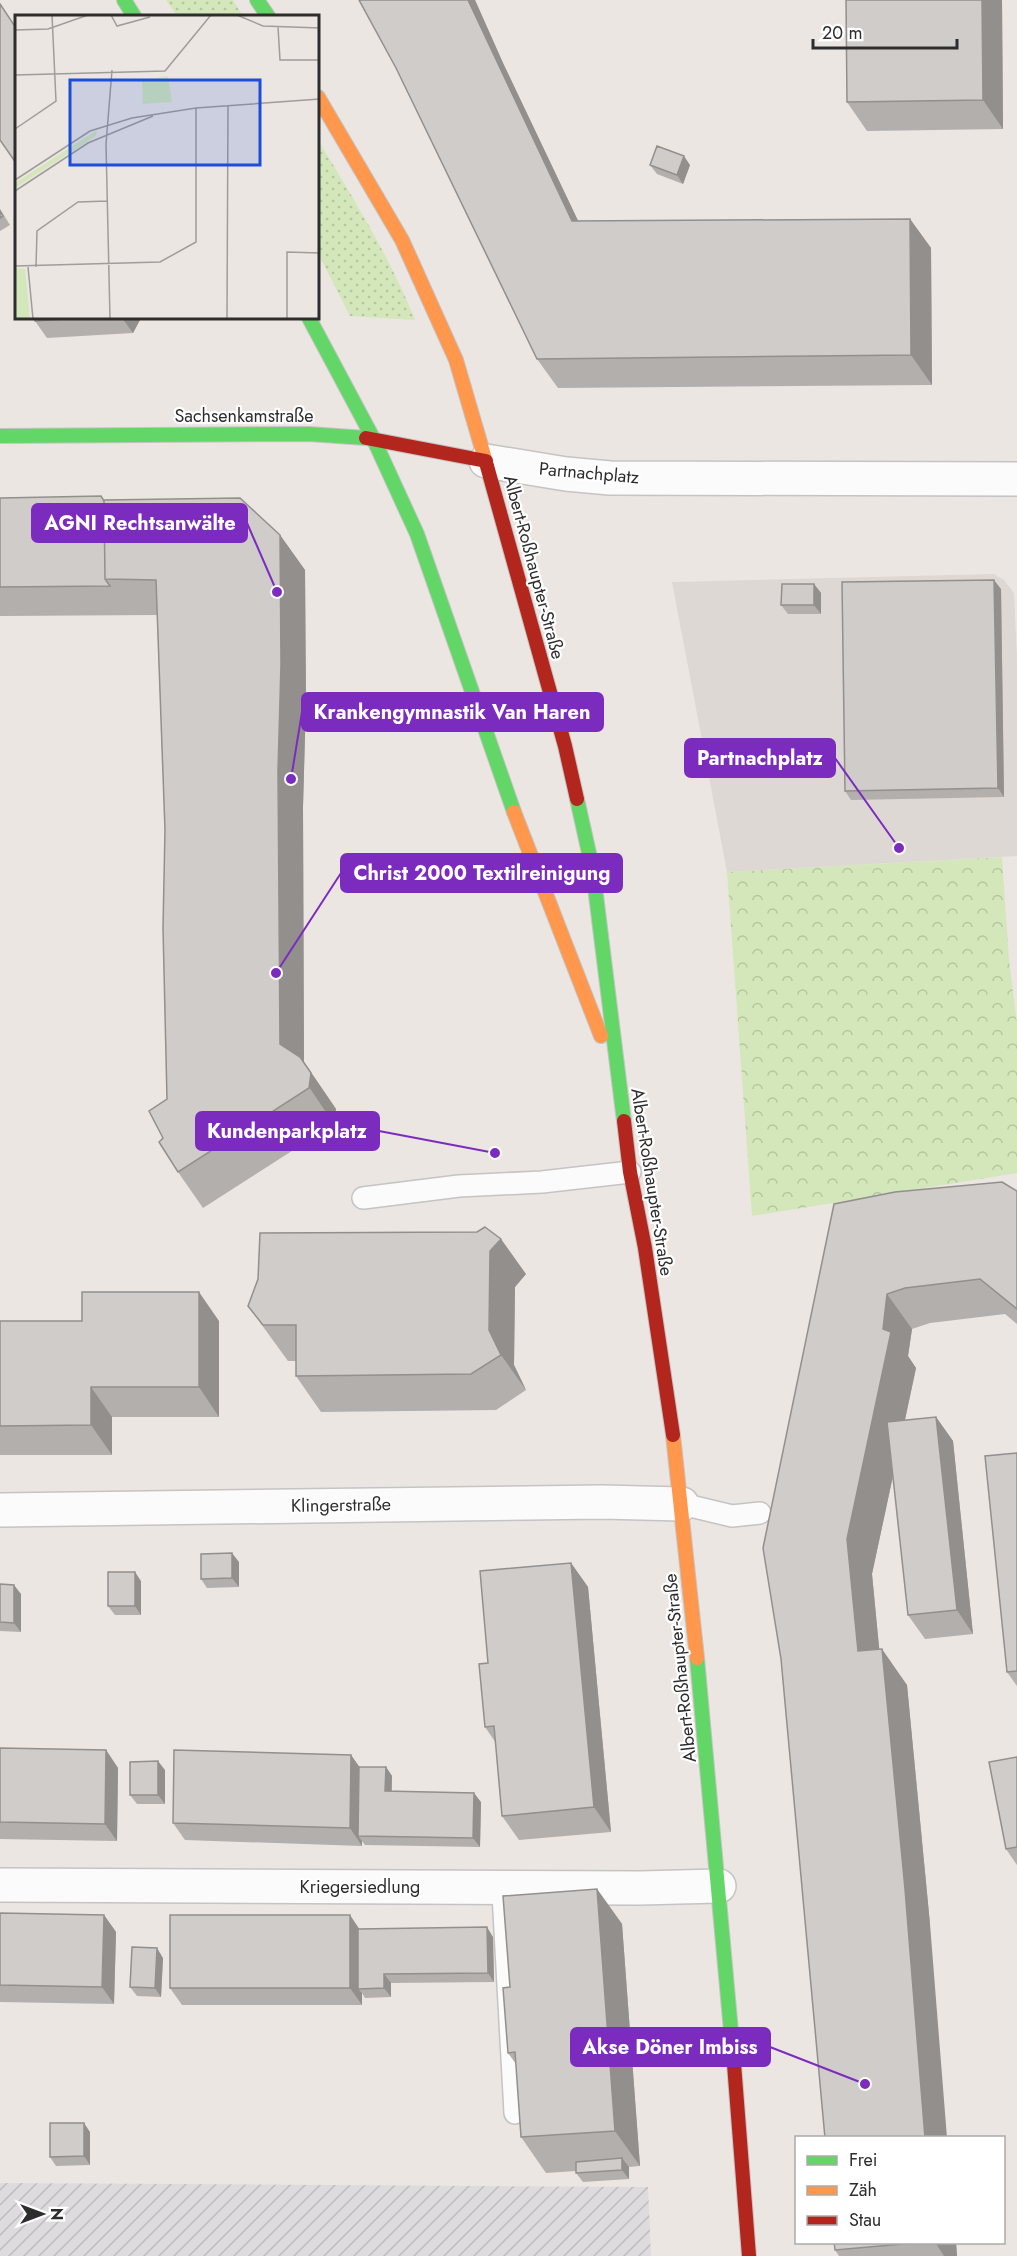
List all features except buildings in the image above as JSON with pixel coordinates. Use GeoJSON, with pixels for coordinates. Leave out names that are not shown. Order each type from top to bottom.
{"type":"FeatureCollection","features":[{"type":"Feature","properties":{"kind":"main road"},"geometry":{"type":"LineString","coordinates":[[124,0],[133,15]]}},
{"type":"Feature","properties":{"kind":"main road"},"geometry":{"type":"LineString","coordinates":[[257,0],[267,15]]}},
{"type":"Feature","properties":{"kind":"main road","name":"Albert-Roßhaupter-Straße"},"geometry":{"type":"LineString","coordinates":[[320,100],[402,240],[456,360],[565,746],[593,871],[630,1172],[661,1349],[682,1504],[719,1887],[748,2256]]}},
{"type":"Feature","properties":{"kind":"main road","name":"Albert-Roßhaupter-Straße"},"geometry":{"type":"LineString","coordinates":[[310,320],[373,438],[417,534],[525,843],[618,1080]]}},
{"type":"Feature","properties":{"kind":"main road","name":"Sachsenkamstraße"},"geometry":{"type":"LineString","coordinates":[[0,436],[256,434],[373,438],[486,461]]}},
{"type":"Feature","properties":{"kind":"street","name":"Partnachplatz"},"geometry":{"type":"LineString","coordinates":[[486,461],[566,474],[610,478],[1017,479]]}},
{"type":"Feature","properties":{"kind":"street","name":"Klingerstraße"},"geometry":{"type":"LineString","coordinates":[[0,1510],[602,1502],[682,1504]]}},
{"type":"Feature","properties":{"kind":"street","name":"Kriegersiedlung"},"geometry":{"type":"LineString","coordinates":[[0,1885],[719,1887]]}},
{"type":"Feature","properties":{"kind":"lane"},"geometry":{"type":"LineString","coordinates":[[363,1198],[441,1187],[542,1182],[630,1172]]}},
{"type":"Feature","properties":{"kind":"lane"},"geometry":{"type":"LineString","coordinates":[[682,1504],[732,1516],[760,1513]]}},
{"type":"Feature","properties":{"kind":"lane"},"geometry":{"type":"LineString","coordinates":[[503,1888],[515,2113]]}},
{"type":"Feature","properties":{"kind":"shaded area"},"geometry":{"type":"Polygon","coordinates":[[[994,574],[1004,580],[1014,593],[1017,659],[1017,856],[727,872],[672,582],[994,574]]]}},
{"type":"Feature","properties":{"kind":"shaded area"},"geometry":{"type":"Polygon","coordinates":[[[0,2183],[648,2187],[651,2256],[0,2256],[0,2183]]]}},
{"type":"Feature","properties":{"kind":"green space"},"geometry":{"type":"Polygon","coordinates":[[[166,0],[233,0],[242,15],[176,15],[166,0]]]}},
{"type":"Feature","properties":{"kind":"green space"},"geometry":{"type":"Polygon","coordinates":[[[320,143],[383,251],[415,320],[350,316],[320,257],[320,143]]]}},
{"type":"Feature","properties":{"kind":"green space"},"geometry":{"type":"Polygon","coordinates":[[[1002,857],[1009,960],[1017,1024],[1017,1173],[752,1216],[727,872],[1002,857]]]}},
{"type":"Feature","properties":{"kind":"traffic: fast"},"geometry":{"type":"LineString","coordinates":[[124,0],[133,15]]}},
{"type":"Feature","properties":{"kind":"traffic: fast"},"geometry":{"type":"LineString","coordinates":[[257,0],[267,15]]}},
{"type":"Feature","properties":{"kind":"traffic: fast"},"geometry":{"type":"LineString","coordinates":[[310,320],[373,438],[417,534],[514,812]]}},
{"type":"Feature","properties":{"kind":"traffic: fast"},"geometry":{"type":"LineString","coordinates":[[0,436],[309,434],[366,438]]}},
{"type":"Feature","properties":{"kind":"traffic: fast"},"geometry":{"type":"LineString","coordinates":[[577,799],[593,871],[624,1121]]}},
{"type":"Feature","properties":{"kind":"traffic: fast"},"geometry":{"type":"LineString","coordinates":[[697,1658],[734,2064]]}},
{"type":"Feature","properties":{"kind":"traffic: slow"},"geometry":{"type":"LineString","coordinates":[[320,100],[402,240],[456,360],[487,466]]}},
{"type":"Feature","properties":{"kind":"traffic: slow"},"geometry":{"type":"LineString","coordinates":[[514,812],[601,1036]]}},
{"type":"Feature","properties":{"kind":"traffic: slow"},"geometry":{"type":"LineString","coordinates":[[673,1435],[697,1658]]}},
{"type":"Feature","properties":{"kind":"traffic: jam"},"geometry":{"type":"LineString","coordinates":[[366,438],[486,461]]}},
{"type":"Feature","properties":{"kind":"traffic: jam"},"geometry":{"type":"LineString","coordinates":[[487,466],[565,746],[577,799]]}},
{"type":"Feature","properties":{"kind":"traffic: jam"},"geometry":{"type":"LineString","coordinates":[[624,1121],[630,1172],[645,1248],[673,1435]]}},
{"type":"Feature","properties":{"kind":"traffic: jam"},"geometry":{"type":"LineString","coordinates":[[734,2064],[749,2256]]}},
{"type":"Feature","properties":{"kind":"place","name":"AGNI Rechtsanwälte"},"geometry":{"type":"Point","coordinates":[277,592]}},
{"type":"Feature","properties":{"kind":"place","name":"Krankengymnastik Van Haren"},"geometry":{"type":"Point","coordinates":[291,779]}},
{"type":"Feature","properties":{"kind":"place","name":"Partnachplatz"},"geometry":{"type":"Point","coordinates":[899,848]}},
{"type":"Feature","properties":{"kind":"place","name":"Christ 2000 Textilreinigung"},"geometry":{"type":"Point","coordinates":[276,973]}},
{"type":"Feature","properties":{"kind":"place","name":"Kundenparkplatz"},"geometry":{"type":"Point","coordinates":[495,1153]}},
{"type":"Feature","properties":{"kind":"place","name":"Akse Döner Imbiss"},"geometry":{"type":"Point","coordinates":[865,2084]}}]}
